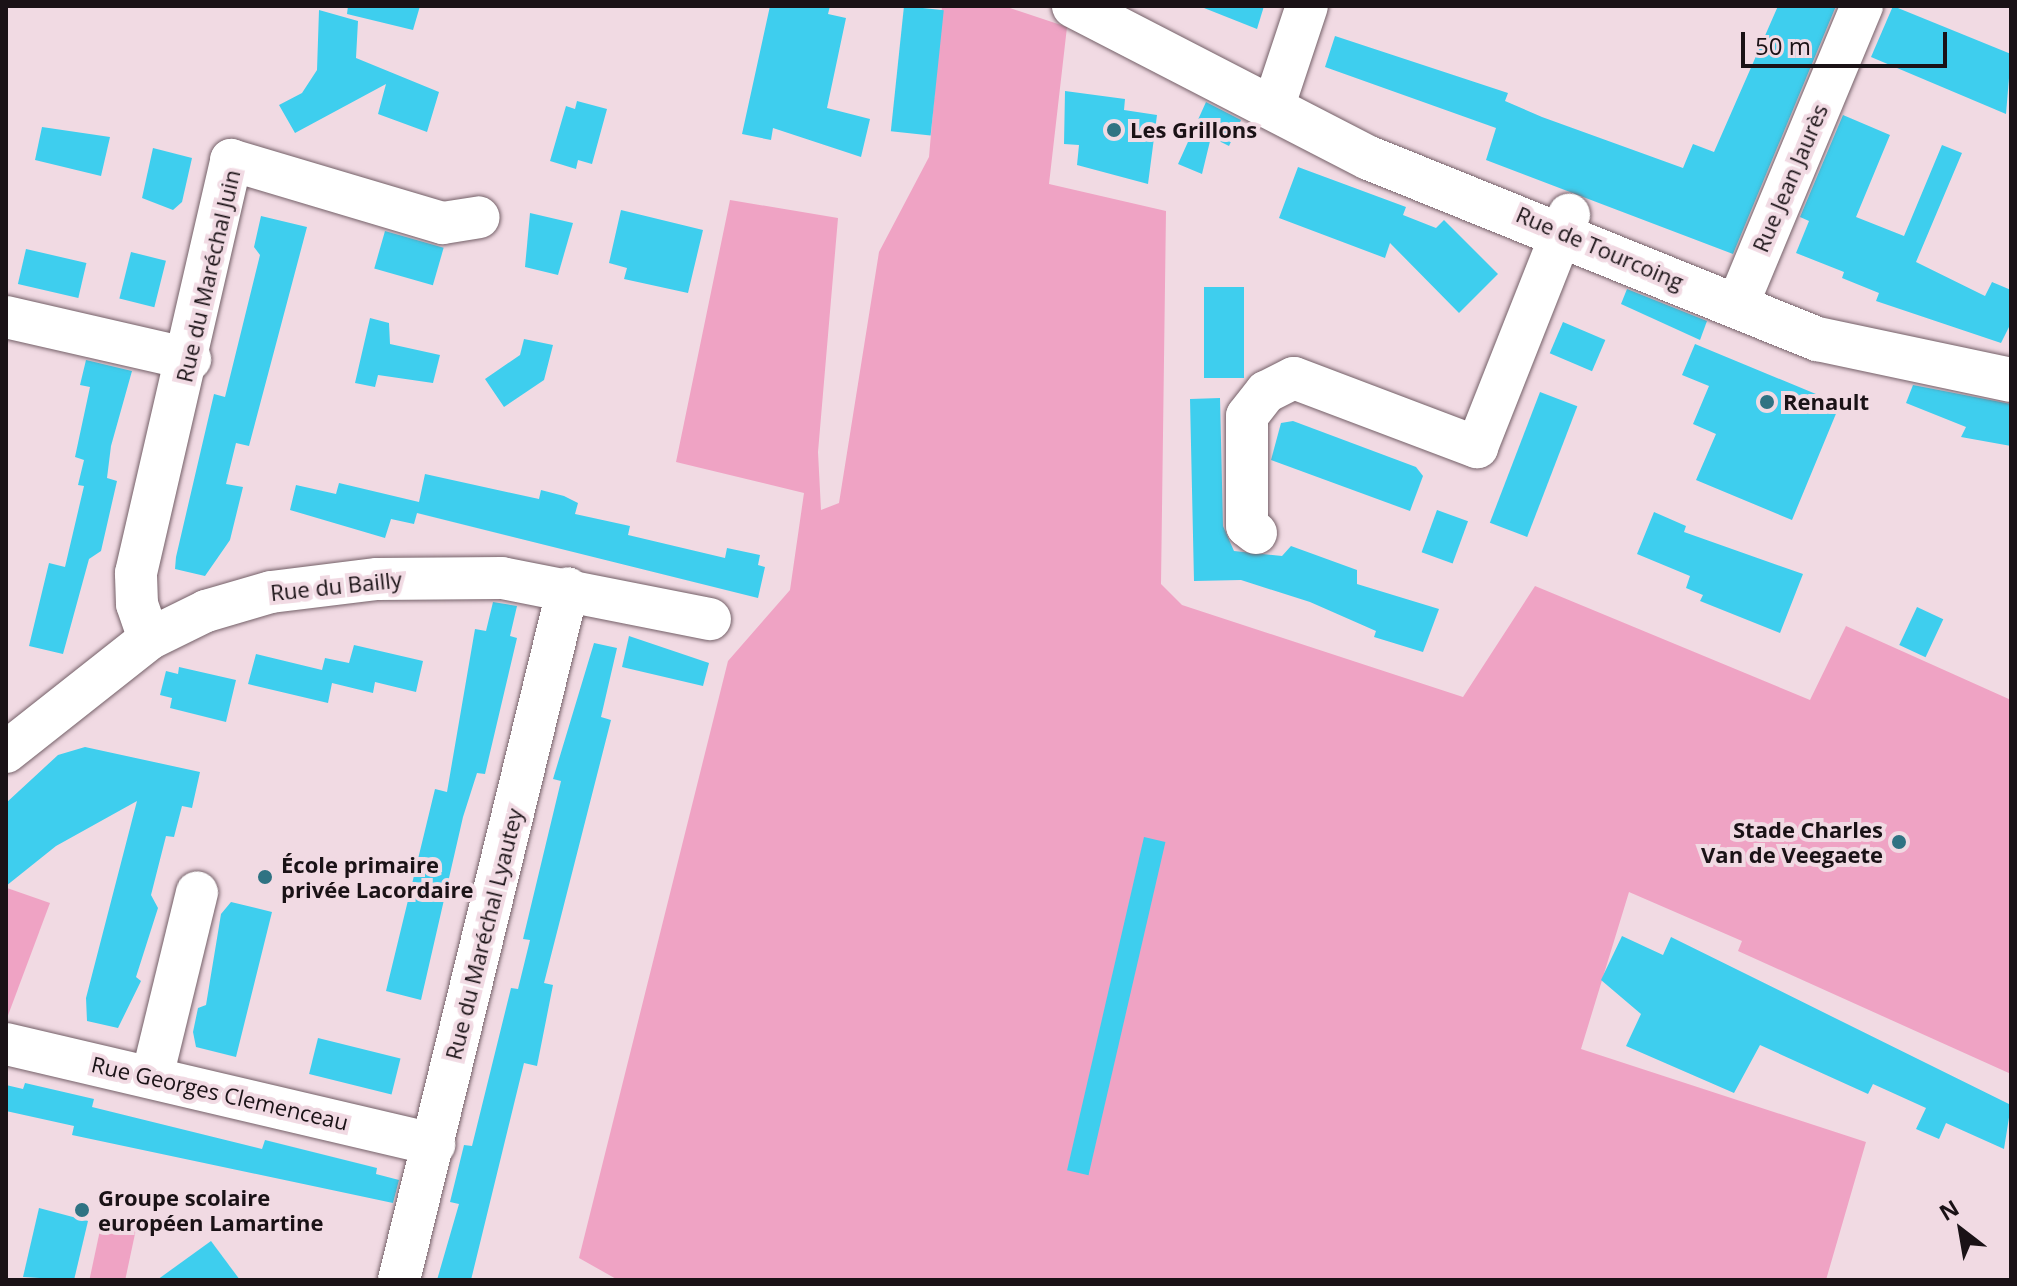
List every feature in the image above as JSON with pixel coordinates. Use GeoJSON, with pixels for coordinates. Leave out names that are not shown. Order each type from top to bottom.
{"type":"FeatureCollection","features":[{"type":"Feature","properties":{"kind":"main road","name":"Rue de Tourcoing"},"geometry":{"type":"LineString","coordinates":[[1074,6],[1274,105],[1386,141],[1566,223],[1742,294],[1936,359],[2000,376]]}},
{"type":"Feature","properties":{"kind":"street"},"geometry":{"type":"LineString","coordinates":[[1274,105],[1307,6]]}},
{"type":"Feature","properties":{"kind":"street","name":"Rue Jean Jaurès"},"geometry":{"type":"LineString","coordinates":[[1742,294],[1862,6]]}},
{"type":"Feature","properties":{"kind":"street","name":"Rue du Maréchal Juin"},"geometry":{"type":"LineString","coordinates":[[149,639],[137,604],[136,573],[190,359],[231,160],[443,223],[479,217]]}},
{"type":"Feature","properties":{"kind":"street"},"geometry":{"type":"LineString","coordinates":[[1256,533],[1247,526],[1245,428],[1258,399],[1294,378],[1477,447],[1566,223]]}},
{"type":"Feature","properties":{"kind":"street"},"geometry":{"type":"LineString","coordinates":[[6,317],[190,359]]}},
{"type":"Feature","properties":{"kind":"street","name":"Rue du Bailly"},"geometry":{"type":"LineString","coordinates":[[6,752],[149,639],[228,603],[314,585],[476,577],[568,588],[710,619]]}},
{"type":"Feature","properties":{"kind":"street","name":"Rue du Maréchal Lyautey"},"geometry":{"type":"LineString","coordinates":[[399,1280],[568,588]]}},
{"type":"Feature","properties":{"kind":"street"},"geometry":{"type":"LineString","coordinates":[[152,1077],[197,892]]}},
{"type":"Feature","properties":{"kind":"street","name":"Rue Georges Clemenceau"},"geometry":{"type":"LineString","coordinates":[[6,1044],[434,1144]]}},
{"type":"Feature","properties":{"kind":"shaded area"},"geometry":{"type":"Polygon","coordinates":[[[942,6],[1004,6],[1067,27],[1049,184],[1166,211],[1161,584],[1182,605],[1463,697],[1535,586],[1810,700],[1846,626],[2011,700],[2011,1074],[1738,951],[1742,941],[1629,892],[1581,1049],[1866,1142],[1826,1280],[618,1280],[579,1258],[728,661],[790,590],[804,493],[676,462],[730,200],[838,218],[818,452],[821,510],[839,503],[879,252],[929,157],[942,6]]]}},
{"type":"Feature","properties":{"kind":"shaded area"},"geometry":{"type":"Polygon","coordinates":[[[7,888],[50,903],[6,1018],[7,888]]]}},
{"type":"Feature","properties":{"kind":"shaded area"},"geometry":{"type":"Polygon","coordinates":[[[103,1216],[137,1223],[125,1280],[89,1280],[103,1216]]]}},
{"type":"Feature","properties":{"kind":"building"},"geometry":{"type":"Polygon","coordinates":[[[348,6],[420,6],[413,30],[347,14],[348,6]]]}},
{"type":"Feature","properties":{"kind":"building"},"geometry":{"type":"Polygon","coordinates":[[[770,6],[830,6],[828,14],[846,18],[827,108],[870,119],[861,157],[773,128],[771,140],[742,134],[770,6]]]}},
{"type":"Feature","properties":{"kind":"building"},"geometry":{"type":"Polygon","coordinates":[[[904,6],[944,10],[931,135],[891,131],[904,6]]]}},
{"type":"Feature","properties":{"kind":"building"},"geometry":{"type":"Polygon","coordinates":[[[1199,6],[1264,6],[1257,29],[1199,6]]]}},
{"type":"Feature","properties":{"kind":"building"},"geometry":{"type":"Polygon","coordinates":[[[1778,6],[1836,6],[1733,254],[1486,160],[1496,128],[1325,67],[1335,36],[1508,93],[1505,101],[1542,117],[1683,168],[1693,144],[1714,152],[1778,6]]]}},
{"type":"Feature","properties":{"kind":"building"},"geometry":{"type":"Polygon","coordinates":[[[1893,6],[2011,54],[2006,114],[1871,57],[1893,6]]]}},
{"type":"Feature","properties":{"kind":"building"},"geometry":{"type":"Polygon","coordinates":[[[319,10],[358,21],[356,58],[439,92],[427,132],[378,114],[386,84],[295,133],[279,105],[302,93],[317,70],[319,10]]]}},
{"type":"Feature","properties":{"kind":"building"},"geometry":{"type":"Polygon","coordinates":[[[1065,91],[1125,99],[1124,110],[1157,115],[1148,184],[1077,165],[1079,145],[1064,144],[1065,91]]]}},
{"type":"Feature","properties":{"kind":"building"},"geometry":{"type":"Polygon","coordinates":[[[577,101],[607,109],[592,164],[578,160],[576,169],[550,161],[566,106],[575,109],[577,101]]]}},
{"type":"Feature","properties":{"kind":"building"},"geometry":{"type":"Polygon","coordinates":[[[1206,102],[1241,120],[1229,146],[1211,137],[1202,174],[1178,164],[1206,102]]]}},
{"type":"Feature","properties":{"kind":"building"},"geometry":{"type":"Polygon","coordinates":[[[1843,115],[1890,135],[1856,217],[1904,236],[1942,145],[1962,153],[1916,262],[1985,296],[1992,282],[2011,290],[2011,323],[2001,343],[1876,301],[1879,293],[1842,278],[1844,272],[1796,253],[1809,221],[1800,217],[1843,115]]]}},
{"type":"Feature","properties":{"kind":"building"},"geometry":{"type":"Polygon","coordinates":[[[42,127],[110,137],[101,176],[35,160],[42,127]]]}},
{"type":"Feature","properties":{"kind":"building"},"geometry":{"type":"Polygon","coordinates":[[[153,148],[192,158],[182,202],[173,210],[142,198],[153,148]]]}},
{"type":"Feature","properties":{"kind":"building"},"geometry":{"type":"Polygon","coordinates":[[[1298,167],[1406,207],[1403,215],[1436,228],[1444,220],[1498,274],[1459,313],[1390,243],[1385,258],[1279,218],[1298,167]]]}},
{"type":"Feature","properties":{"kind":"building"},"geometry":{"type":"Polygon","coordinates":[[[621,210],[703,230],[688,293],[624,279],[627,268],[609,263],[621,210]]]}},
{"type":"Feature","properties":{"kind":"building"},"geometry":{"type":"Polygon","coordinates":[[[530,213],[573,223],[558,275],[525,267],[530,213]]]}},
{"type":"Feature","properties":{"kind":"building"},"geometry":{"type":"Polygon","coordinates":[[[261,216],[307,227],[249,446],[236,443],[226,484],[243,487],[230,540],[205,576],[175,569],[176,557],[214,394],[225,397],[260,255],[254,247],[261,216]]]}},
{"type":"Feature","properties":{"kind":"building"},"geometry":{"type":"Polygon","coordinates":[[[385,231],[444,248],[433,285],[374,268],[385,231]]]}},
{"type":"Feature","properties":{"kind":"building"},"geometry":{"type":"Polygon","coordinates":[[[26,249],[86,263],[78,298],[18,284],[26,249]]]}},
{"type":"Feature","properties":{"kind":"building"},"geometry":{"type":"Polygon","coordinates":[[[131,252],[166,261],[154,307],[119,299],[131,252]]]}},
{"type":"Feature","properties":{"kind":"building"},"geometry":{"type":"Polygon","coordinates":[[[1204,287],[1244,287],[1244,378],[1204,378],[1204,287]]]}},
{"type":"Feature","properties":{"kind":"building"},"geometry":{"type":"Polygon","coordinates":[[[1627,289],[1707,321],[1700,340],[1621,304],[1627,289]]]}},
{"type":"Feature","properties":{"kind":"building"},"geometry":{"type":"Polygon","coordinates":[[[370,318],[389,323],[390,344],[440,355],[433,383],[378,375],[375,387],[355,383],[370,318]]]}},
{"type":"Feature","properties":{"kind":"building"},"geometry":{"type":"Polygon","coordinates":[[[1563,322],[1605,340],[1592,371],[1550,353],[1563,322]]]}},
{"type":"Feature","properties":{"kind":"building"},"geometry":{"type":"Polygon","coordinates":[[[524,339],[553,345],[544,380],[504,407],[485,379],[520,355],[524,339]]]}},
{"type":"Feature","properties":{"kind":"building"},"geometry":{"type":"Polygon","coordinates":[[[1695,344],[1840,404],[1792,520],[1696,480],[1716,434],[1693,424],[1709,386],[1682,375],[1695,344]]]}},
{"type":"Feature","properties":{"kind":"building"},"geometry":{"type":"Polygon","coordinates":[[[86,360],[132,371],[111,446],[107,478],[117,481],[101,551],[89,559],[63,654],[29,646],[49,563],[65,567],[84,486],[78,485],[84,460],[75,457],[90,387],[80,385],[86,360]]]}},
{"type":"Feature","properties":{"kind":"building"},"geometry":{"type":"Polygon","coordinates":[[[1913,385],[2011,404],[2011,446],[1961,437],[1966,427],[1906,403],[1913,385]]]}},
{"type":"Feature","properties":{"kind":"building"},"geometry":{"type":"Polygon","coordinates":[[[1540,392],[1577,406],[1527,537],[1490,523],[1540,392]]]}},
{"type":"Feature","properties":{"kind":"building"},"geometry":{"type":"Polygon","coordinates":[[[1220,398],[1223,526],[1234,551],[1282,556],[1291,546],[1357,570],[1357,584],[1439,609],[1423,652],[1374,637],[1376,631],[1310,602],[1241,580],[1194,581],[1190,399],[1220,398]]]}},
{"type":"Feature","properties":{"kind":"building"},"geometry":{"type":"Polygon","coordinates":[[[1293,421],[1416,467],[1423,476],[1410,511],[1271,460],[1281,423],[1293,421]]]}},
{"type":"Feature","properties":{"kind":"building"},"geometry":{"type":"Polygon","coordinates":[[[425,474],[539,499],[541,490],[578,503],[575,514],[630,526],[628,535],[725,558],[727,548],[760,555],[758,565],[765,567],[758,598],[417,513],[414,524],[391,519],[385,538],[290,510],[296,485],[336,494],[339,483],[419,502],[425,474]]]}},
{"type":"Feature","properties":{"kind":"building"},"geometry":{"type":"Polygon","coordinates":[[[1437,510],[1468,521],[1453,564],[1422,552],[1437,510]]]}},
{"type":"Feature","properties":{"kind":"building"},"geometry":{"type":"Polygon","coordinates":[[[1654,512],[1686,526],[1684,532],[1803,574],[1780,633],[1700,601],[1703,595],[1686,588],[1690,576],[1637,554],[1654,512]]]}},
{"type":"Feature","properties":{"kind":"building"},"geometry":{"type":"Polygon","coordinates":[[[493,602],[517,606],[510,636],[517,638],[485,774],[477,773],[463,817],[421,1000],[386,991],[435,789],[447,792],[475,629],[486,631],[493,602]]]}},
{"type":"Feature","properties":{"kind":"building"},"geometry":{"type":"Polygon","coordinates":[[[1917,607],[1943,619],[1926,657],[1899,645],[1917,607]]]}},
{"type":"Feature","properties":{"kind":"building"},"geometry":{"type":"Polygon","coordinates":[[[629,636],[709,663],[703,686],[622,667],[629,636]]]}},
{"type":"Feature","properties":{"kind":"building"},"geometry":{"type":"Polygon","coordinates":[[[594,643],[617,648],[601,717],[611,720],[544,983],[553,985],[537,1066],[524,1063],[471,1280],[437,1280],[459,1204],[450,1202],[464,1145],[472,1146],[511,988],[518,989],[530,940],[523,939],[561,781],[553,779],[594,643]]]}},
{"type":"Feature","properties":{"kind":"building"},"geometry":{"type":"Polygon","coordinates":[[[354,645],[423,661],[416,692],[375,682],[373,693],[332,683],[328,703],[248,684],[256,654],[322,670],[325,658],[349,663],[354,645]]]}},
{"type":"Feature","properties":{"kind":"building"},"geometry":{"type":"Polygon","coordinates":[[[179,667],[236,680],[226,722],[170,708],[172,698],[160,695],[166,671],[178,674],[179,667]]]}},
{"type":"Feature","properties":{"kind":"building"},"geometry":{"type":"Polygon","coordinates":[[[85,747],[200,772],[192,808],[182,806],[174,837],[166,836],[151,895],[158,908],[136,977],[141,981],[118,1028],[87,1021],[86,998],[137,801],[56,846],[6,886],[6,803],[58,755],[85,747]]]}},
{"type":"Feature","properties":{"kind":"building"},"geometry":{"type":"Polygon","coordinates":[[[1144,837],[1165,842],[1089,1175],[1067,1170],[1144,837]]]}},
{"type":"Feature","properties":{"kind":"building"},"geometry":{"type":"Polygon","coordinates":[[[231,902],[272,912],[236,1057],[196,1047],[193,1032],[198,1008],[206,1005],[221,914],[231,902]]]}},
{"type":"Feature","properties":{"kind":"building"},"geometry":{"type":"Polygon","coordinates":[[[1622,936],[1663,955],[1671,937],[2011,1105],[2004,1149],[1946,1123],[1939,1139],[1916,1129],[1926,1108],[1873,1084],[1868,1094],[1760,1045],[1734,1093],[1626,1046],[1641,1014],[1601,980],[1622,936]]]}},
{"type":"Feature","properties":{"kind":"building"},"geometry":{"type":"Polygon","coordinates":[[[318,1038],[400,1059],[392,1094],[309,1074],[318,1038]]]}},
{"type":"Feature","properties":{"kind":"building"},"geometry":{"type":"Polygon","coordinates":[[[25,1083],[94,1099],[92,1107],[262,1149],[265,1140],[377,1168],[376,1174],[399,1180],[393,1203],[72,1135],[74,1126],[6,1111],[6,1085],[23,1089],[25,1083]]]}},
{"type":"Feature","properties":{"kind":"building"},"geometry":{"type":"Polygon","coordinates":[[[39,1208],[88,1221],[74,1280],[23,1277],[39,1208]]]}},
{"type":"Feature","properties":{"kind":"building"},"geometry":{"type":"Polygon","coordinates":[[[211,1241],[240,1280],[157,1280],[211,1241]]]}},
{"type":"Feature","properties":{"kind":"place","name":"Les Grillons"},"geometry":{"type":"Point","coordinates":[1114,130]}},
{"type":"Feature","properties":{"kind":"place","name":"Renault"},"geometry":{"type":"Point","coordinates":[1767,402]}},
{"type":"Feature","properties":{"kind":"place","name":"Stade Charles Van de Veegaete"},"geometry":{"type":"Point","coordinates":[1899,842]}},
{"type":"Feature","properties":{"kind":"place","name":"École primaire privée Lacordaire"},"geometry":{"type":"Point","coordinates":[265,877]}},
{"type":"Feature","properties":{"kind":"place","name":"Groupe scolaire européen Lamartine"},"geometry":{"type":"Point","coordinates":[82,1210]}}]}
